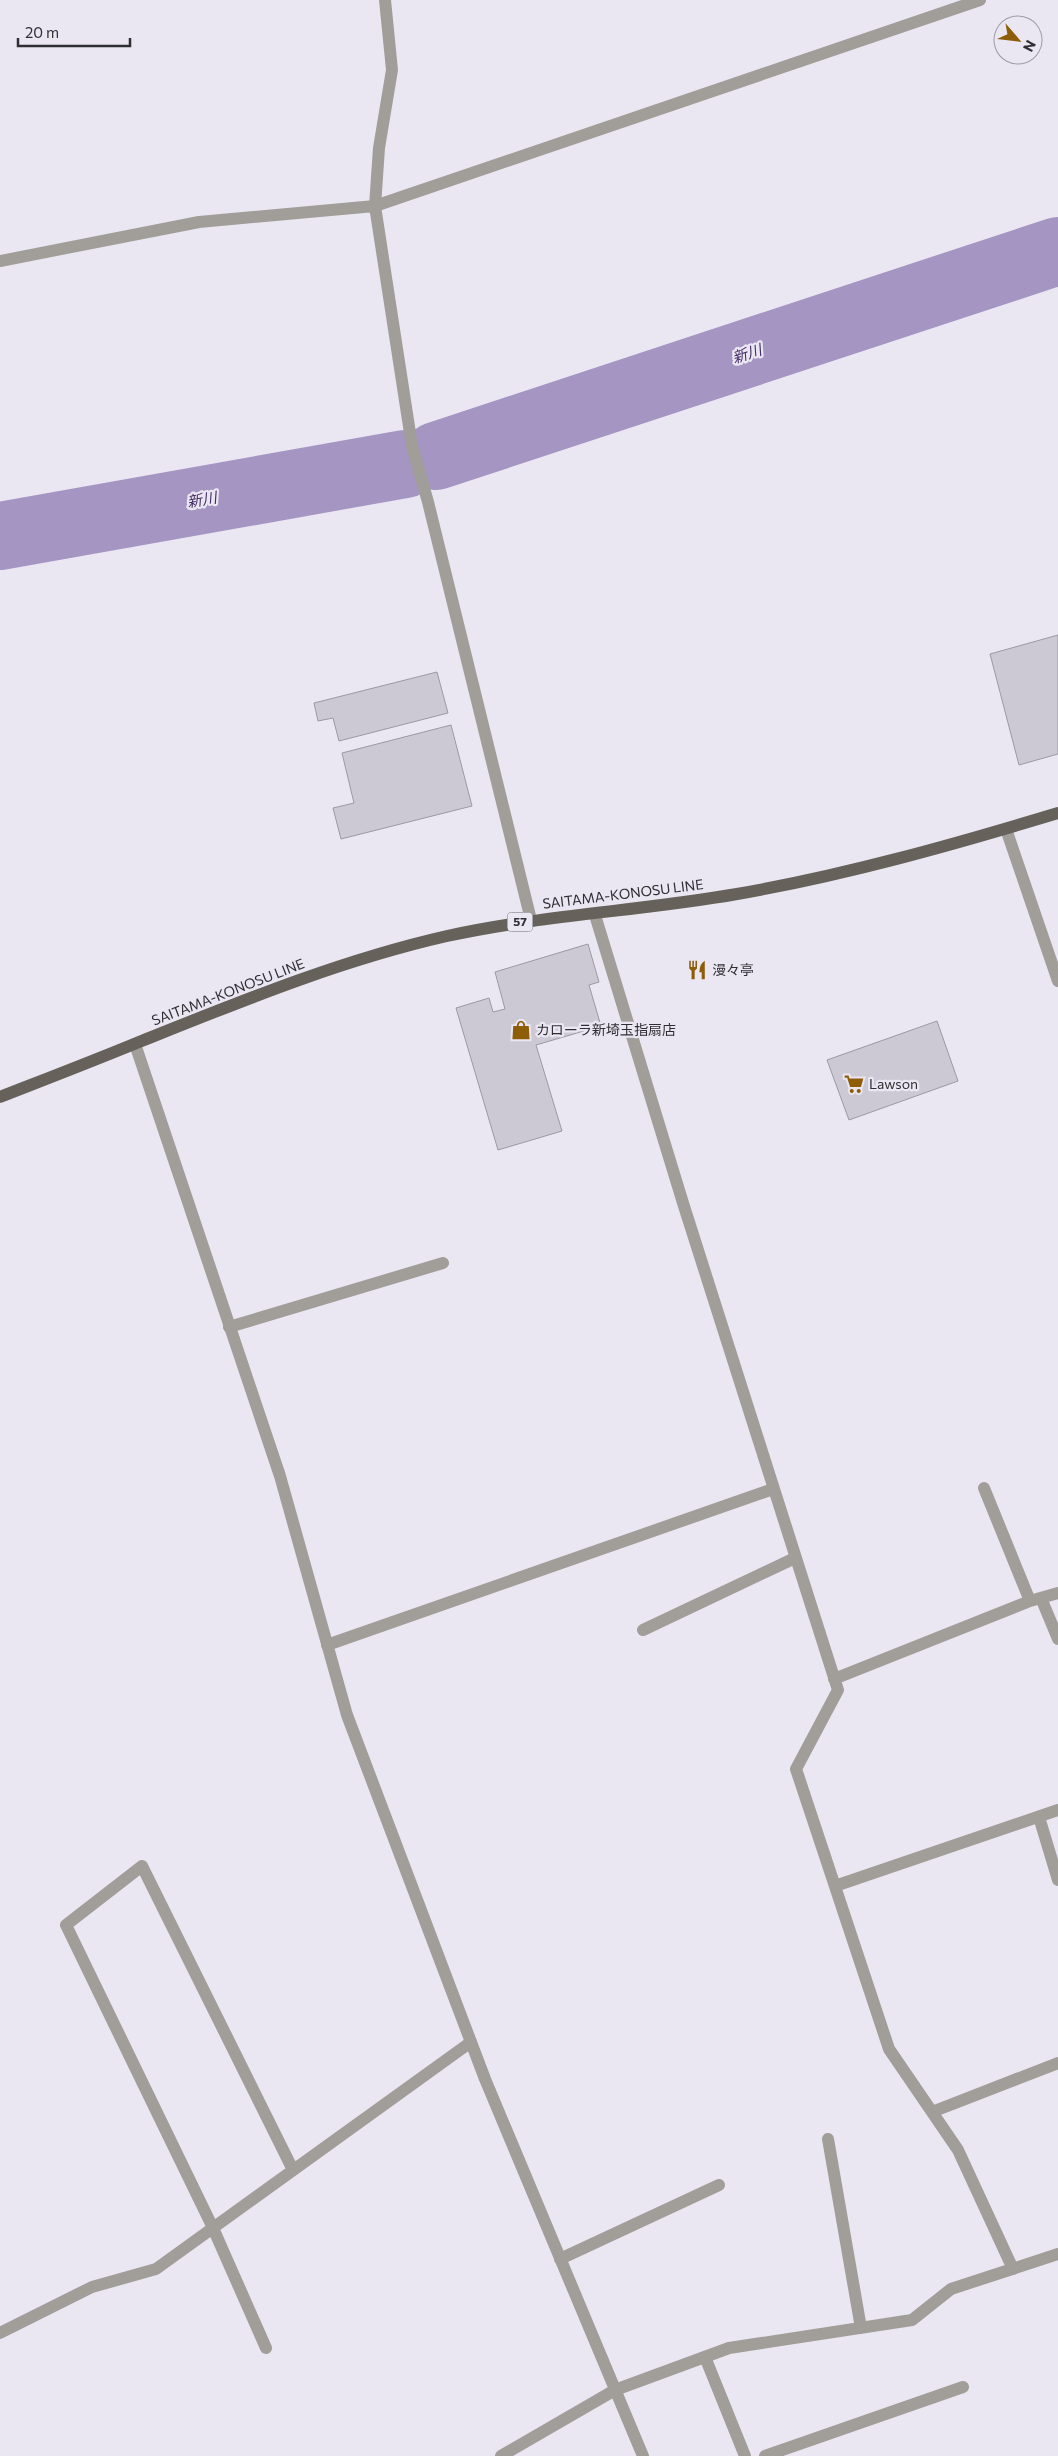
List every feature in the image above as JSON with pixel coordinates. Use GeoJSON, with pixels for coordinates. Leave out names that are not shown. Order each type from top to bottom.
{"type":"FeatureCollection","features":[{"type":"Feature","properties":{"kind":"main road","name":"SAITAMA-KONOSU LINE"},"geometry":{"type":"LineString","coordinates":[[0,1096],[234,1004],[340,966],[446,937],[531,920],[595,915],[738,894],[814,879],[903,857],[1058,813]]}},
{"type":"Feature","properties":{"kind":"street"},"geometry":{"type":"LineString","coordinates":[[386,0],[392,70],[379,148],[375,206],[412,446],[428,502],[531,920]]}},
{"type":"Feature","properties":{"kind":"street"},"geometry":{"type":"LineString","coordinates":[[0,261],[199,222],[375,206],[980,0]]}},
{"type":"Feature","properties":{"kind":"street"},"geometry":{"type":"LineString","coordinates":[[1006,829],[1058,980]]}},
{"type":"Feature","properties":{"kind":"street"},"geometry":{"type":"LineString","coordinates":[[595,915],[795,1558],[838,1690],[796,1769],[889,2049],[958,2150],[1013,2269]]}},
{"type":"Feature","properties":{"kind":"street"},"geometry":{"type":"LineString","coordinates":[[135,1044],[280,1476],[347,1715],[471,2042],[643,2456]]}},
{"type":"Feature","properties":{"kind":"street"},"geometry":{"type":"LineString","coordinates":[[230,1327],[443,1263]]}},
{"type":"Feature","properties":{"kind":"street"},"geometry":{"type":"LineString","coordinates":[[984,1488],[1035,1599],[1058,1639]]}},
{"type":"Feature","properties":{"kind":"street"},"geometry":{"type":"LineString","coordinates":[[327,1645],[774,1489]]}},
{"type":"Feature","properties":{"kind":"street"},"geometry":{"type":"LineString","coordinates":[[642,1630],[795,1558]]}},
{"type":"Feature","properties":{"kind":"street"},"geometry":{"type":"LineString","coordinates":[[834,1679],[1035,1599],[1058,1592]]}},
{"type":"Feature","properties":{"kind":"street"},"geometry":{"type":"LineString","coordinates":[[835,1886],[1058,1810]]}},
{"type":"Feature","properties":{"kind":"street"},"geometry":{"type":"LineString","coordinates":[[1039,1816],[1058,1880]]}},
{"type":"Feature","properties":{"kind":"street"},"geometry":{"type":"LineString","coordinates":[[266,2348],[213,2228],[66,1925],[142,1866],[293,2170]]}},
{"type":"Feature","properties":{"kind":"street"},"geometry":{"type":"LineString","coordinates":[[0,2333],[92,2287],[156,2269],[471,2042]]}},
{"type":"Feature","properties":{"kind":"street"},"geometry":{"type":"LineString","coordinates":[[932,2112],[1058,2063]]}},
{"type":"Feature","properties":{"kind":"street"},"geometry":{"type":"LineString","coordinates":[[828,2139],[861,2328]]}},
{"type":"Feature","properties":{"kind":"street"},"geometry":{"type":"LineString","coordinates":[[560,2259],[719,2185]]}},
{"type":"Feature","properties":{"kind":"street"},"geometry":{"type":"LineString","coordinates":[[501,2456],[615,2390],[729,2348],[912,2320],[951,2289],[1058,2254]]}},
{"type":"Feature","properties":{"kind":"street"},"geometry":{"type":"LineString","coordinates":[[705,2357],[745,2456]]}},
{"type":"Feature","properties":{"kind":"street"},"geometry":{"type":"LineString","coordinates":[[764,2456],[963,2387]]}},
{"type":"Feature","properties":{"kind":"building"},"geometry":{"type":"Polygon","coordinates":[[[1058,635],[1058,754],[1019,765],[990,654],[1058,635]]]}},
{"type":"Feature","properties":{"kind":"building"},"geometry":{"type":"Polygon","coordinates":[[[437,672],[448,713],[339,741],[333,718],[318,721],[314,703],[437,672]]]}},
{"type":"Feature","properties":{"kind":"building"},"geometry":{"type":"Polygon","coordinates":[[[451,725],[472,806],[341,839],[333,808],[354,803],[342,753],[451,725]]]}},
{"type":"Feature","properties":{"kind":"building"},"geometry":{"type":"Polygon","coordinates":[[[588,944],[599,982],[589,985],[601,1026],[536,1045],[562,1131],[498,1150],[456,1008],[489,998],[493,1012],[505,1009],[495,972],[588,944]]]}},
{"type":"Feature","properties":{"kind":"building"},"geometry":{"type":"Polygon","coordinates":[[[937,1021],[958,1081],[849,1120],[827,1060],[937,1021]]]}},
{"type":"Feature","properties":{"kind":"waterway","name":"新川"},"geometry":{"type":"LineString","coordinates":[[436,456],[1058,251]]}},
{"type":"Feature","properties":{"kind":"waterway","name":"新川"},"geometry":{"type":"LineString","coordinates":[[0,536],[405,464]]}},
{"type":"Feature","properties":{"kind":"place","name":"漫々亭"},"geometry":{"type":"Point","coordinates":[697,970]}},
{"type":"Feature","properties":{"kind":"place","name":"カローラ新埼玉指扇店"},"geometry":{"type":"Point","coordinates":[521,1030]}},
{"type":"Feature","properties":{"kind":"place","name":"Lawson"},"geometry":{"type":"Point","coordinates":[854,1084]}}]}
